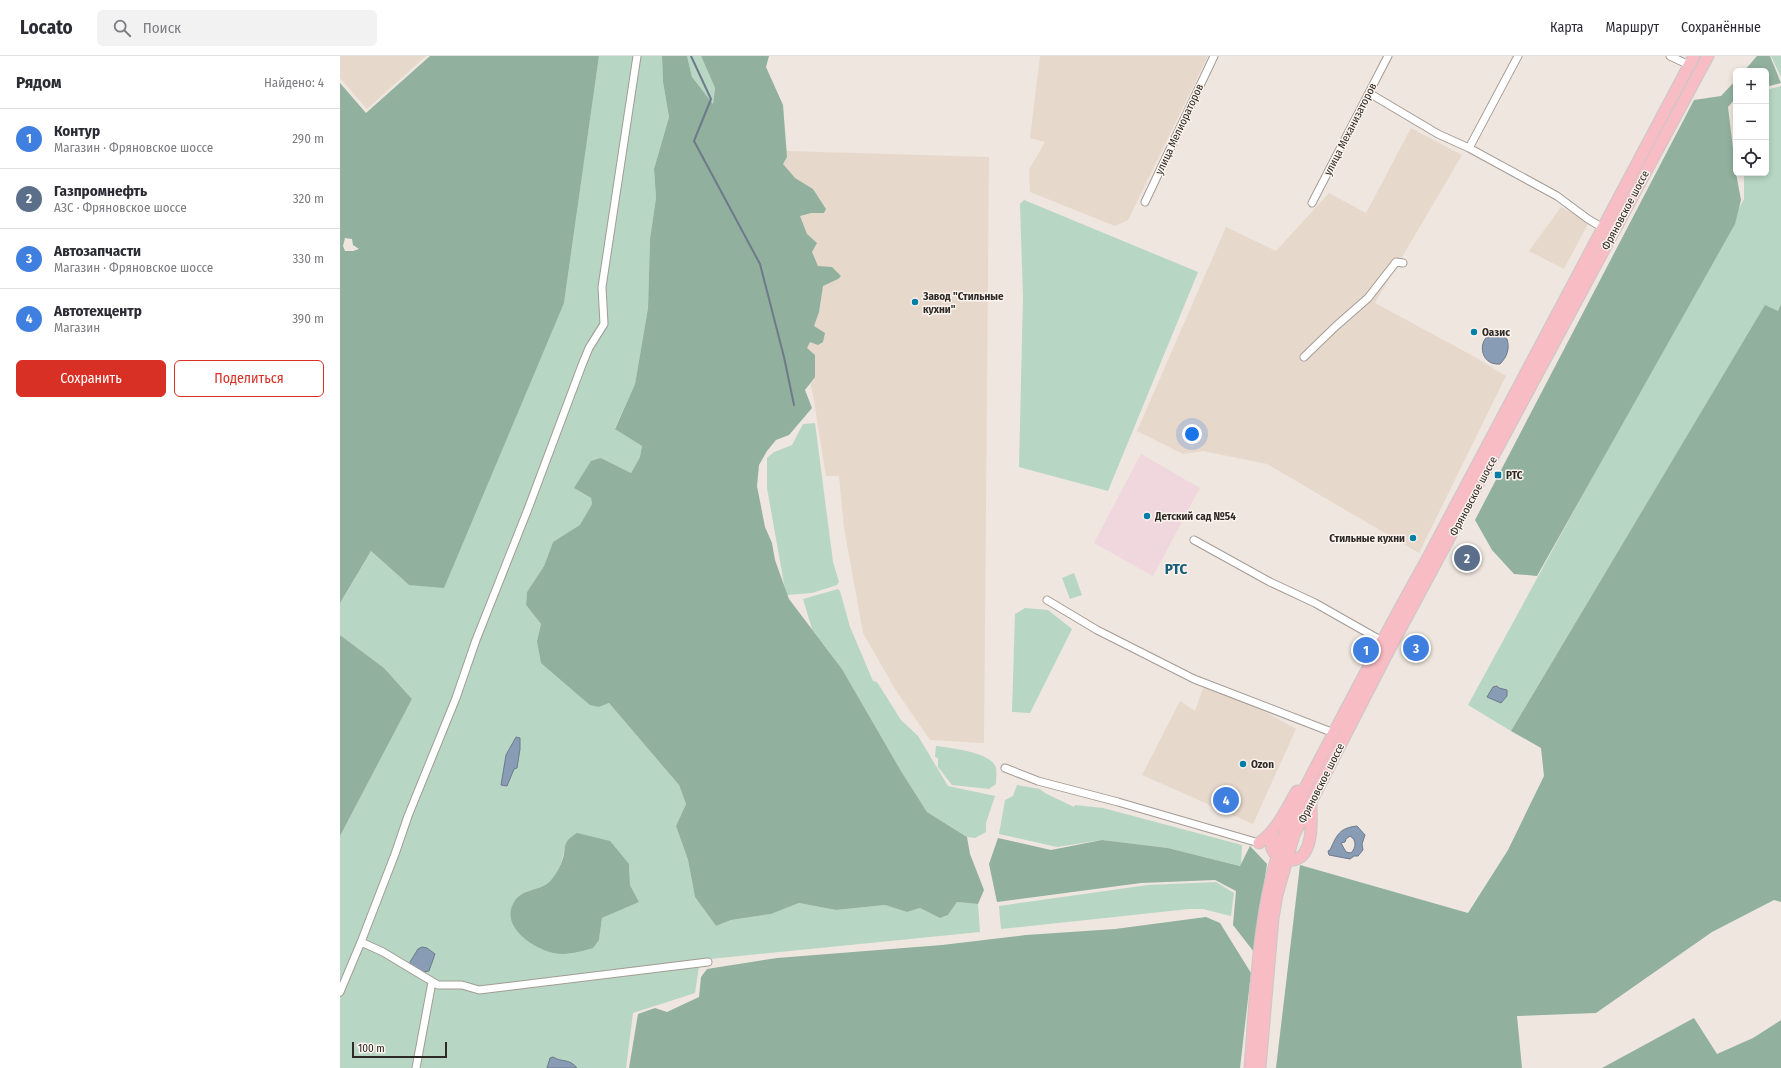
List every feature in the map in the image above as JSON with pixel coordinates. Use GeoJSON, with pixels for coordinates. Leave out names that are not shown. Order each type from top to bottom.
{"type":"FeatureCollection","features":[{"type":"Feature","properties":{"kind":"main road","name":"Фряновское шоссе"},"geometry":{"type":"LineString","coordinates":[[1250,1068],[1258,962],[1264,917],[1272,878],[1388,652],[1708,56]]}},
{"type":"Feature","properties":{"kind":"main road","name":"Фряновское шоссе"},"geometry":{"type":"LineString","coordinates":[[1260,1068],[1273,918],[1282,858],[1289,825],[1316,765],[1382,640],[1424,565],[1691,61]]}},
{"type":"Feature","properties":{"kind":"main road"},"geometry":{"type":"LineString","coordinates":[[1259,843],[1273,830],[1300,786],[1316,765]]}},
{"type":"Feature","properties":{"kind":"main road"},"geometry":{"type":"LineString","coordinates":[[1259,843],[1282,858],[1296,859],[1304,853],[1310,837],[1311,802]]}},
{"type":"Feature","properties":{"kind":"main road"},"geometry":{"type":"LineString","coordinates":[[1273,830],[1271,843],[1273,850],[1282,858]]}},
{"type":"Feature","properties":{"kind":"main road"},"geometry":{"type":"LineString","coordinates":[[1259,843],[1271,861],[1272,878]]}},
{"type":"Feature","properties":{"kind":"street"},"geometry":{"type":"LineString","coordinates":[[340,992],[395,854],[408,816],[456,698],[476,640],[528,510],[582,365],[589,348],[604,324],[602,287],[637,56]]}},
{"type":"Feature","properties":{"kind":"street","name":"улица Мелиораторов"},"geometry":{"type":"LineString","coordinates":[[1145,202],[1214,56]]}},
{"type":"Feature","properties":{"kind":"street","name":"улица Механизаторов"},"geometry":{"type":"LineString","coordinates":[[1312,203],[1388,56]]}},
{"type":"Feature","properties":{"kind":"street"},"geometry":{"type":"LineString","coordinates":[[1469,148],[1518,56]]}},
{"type":"Feature","properties":{"kind":"street"},"geometry":{"type":"LineString","coordinates":[[1670,56],[1691,61]]}},
{"type":"Feature","properties":{"kind":"street"},"geometry":{"type":"LineString","coordinates":[[1369,93],[1438,134],[1469,148],[1557,196],[1588,220],[1603,228]]}},
{"type":"Feature","properties":{"kind":"street"},"geometry":{"type":"LineString","coordinates":[[1304,357],[1368,298],[1396,262],[1403,263]]}},
{"type":"Feature","properties":{"kind":"street"},"geometry":{"type":"LineString","coordinates":[[1194,540],[1270,582],[1315,603],[1382,640]]}},
{"type":"Feature","properties":{"kind":"street"},"geometry":{"type":"LineString","coordinates":[[1047,600],[1097,630],[1194,679],[1334,733]]}},
{"type":"Feature","properties":{"kind":"street"},"geometry":{"type":"LineString","coordinates":[[1004,768],[1038,781],[1118,802],[1259,843]]}},
{"type":"Feature","properties":{"kind":"street"},"geometry":{"type":"LineString","coordinates":[[361,942],[383,952],[438,985],[462,985],[479,990],[491,990],[708,962]]}},
{"type":"Feature","properties":{"kind":"street"},"geometry":{"type":"LineString","coordinates":[[416,1068],[432,982]]}},
{"type":"Feature","properties":{"kind":"shaded area"},"geometry":{"type":"Polygon","coordinates":[[[340,56],[426,56],[367,109],[340,78],[340,56]]]}},
{"type":"Feature","properties":{"kind":"shaded area"},"geometry":{"type":"Polygon","coordinates":[[[1040,56],[1208,56],[1128,220],[1115,226],[1030,192],[1029,170],[1045,142],[1030,138],[1040,56]]]}},
{"type":"Feature","properties":{"kind":"shaded area"},"geometry":{"type":"Polygon","coordinates":[[[1411,128],[1462,155],[1375,303],[1475,357],[1506,376],[1419,553],[1267,464],[1203,451],[1183,454],[1137,431],[1226,227],[1276,251],[1329,193],[1366,213],[1411,128]]]}},
{"type":"Feature","properties":{"kind":"shaded area"},"geometry":{"type":"Polygon","coordinates":[[[755,150],[989,157],[984,743],[930,740],[895,689],[863,633],[844,528],[839,476],[826,476],[813,395],[755,150]]]}},
{"type":"Feature","properties":{"kind":"shaded area"},"geometry":{"type":"Polygon","coordinates":[[[1561,207],[1589,222],[1564,269],[1529,251],[1561,207]]]}},
{"type":"Feature","properties":{"kind":"shaded area","name":"Детский сад №54"},"geometry":{"type":"Polygon","coordinates":[[[1141,454],[1200,488],[1153,576],[1094,543],[1141,454]]]}},
{"type":"Feature","properties":{"kind":"shaded area"},"geometry":{"type":"Polygon","coordinates":[[[1204,685],[1226,690],[1296,729],[1253,824],[1142,775],[1180,701],[1195,711],[1204,685]]]}},
{"type":"Feature","properties":{"kind":"green space"},"geometry":{"type":"Polygon","coordinates":[[[430,56],[599,56],[564,303],[444,588],[409,585],[371,551],[340,603],[340,83],[366,113],[430,56]],[[345,238],[343,246],[345,251],[359,249],[353,245],[352,239],[345,238]]]}},
{"type":"Feature","properties":{"kind":"green space"},"geometry":{"type":"Polygon","coordinates":[[[599,56],[662,56],[663,82],[669,117],[654,169],[656,198],[650,239],[648,308],[635,384],[615,428],[642,446],[640,457],[631,473],[601,458],[574,488],[591,498],[592,504],[580,526],[553,542],[544,566],[527,592],[526,605],[541,624],[537,641],[599,707],[609,703],[679,785],[686,804],[676,826],[688,860],[695,897],[716,926],[731,920],[771,914],[799,903],[836,910],[885,905],[907,912],[920,908],[940,918],[948,915],[957,902],[978,904],[980,932],[700,960],[695,993],[633,1013],[626,1068],[340,1068],[340,836],[412,699],[384,668],[340,635],[340,603],[371,551],[409,585],[564,303],[599,56]],[[566,842],[560,867],[554,879],[546,886],[525,892],[599,940],[602,918],[639,902],[630,885],[629,864],[566,842]]]}},
{"type":"Feature","properties":{"kind":"green space"},"geometry":{"type":"Polygon","coordinates":[[[662,56],[687,56],[692,77],[713,104],[715,88],[701,56],[769,56],[766,67],[783,105],[787,157],[783,164],[795,178],[813,189],[826,209],[824,213],[811,213],[800,216],[807,234],[817,243],[812,252],[818,266],[832,267],[841,276],[823,286],[819,312],[814,326],[825,333],[823,342],[818,345],[810,342],[807,348],[815,355],[815,377],[805,390],[812,408],[789,435],[776,440],[767,451],[759,465],[757,486],[765,527],[772,543],[775,560],[789,599],[842,669],[901,771],[927,812],[967,837],[970,854],[984,890],[978,904],[957,902],[948,915],[940,918],[920,908],[907,912],[885,905],[836,910],[799,903],[771,914],[731,920],[716,926],[695,897],[688,860],[676,826],[686,804],[679,785],[609,703],[599,707],[590,705],[541,663],[537,641],[541,624],[526,605],[527,592],[544,566],[553,542],[580,525],[592,504],[591,498],[574,488],[591,461],[601,458],[631,473],[640,457],[642,446],[615,429],[635,384],[648,308],[650,239],[656,198],[654,169],[669,117],[663,82],[662,56]]]}},
{"type":"Feature","properties":{"kind":"green space"},"geometry":{"type":"Polygon","coordinates":[[[687,56],[701,56],[715,88],[713,105],[692,77],[687,56]]]}},
{"type":"Feature","properties":{"kind":"green space"},"geometry":{"type":"Polygon","coordinates":[[[1757,56],[1770,56],[1781,83],[1769,86],[1769,68],[1747,68],[1757,56]]]}},
{"type":"Feature","properties":{"kind":"green space"},"geometry":{"type":"Polygon","coordinates":[[[1771,56],[1781,56],[1781,77],[1771,56]]]}},
{"type":"Feature","properties":{"kind":"green space"},"geometry":{"type":"Polygon","coordinates":[[[1733,83],[1733,101],[1728,107],[1733,148],[1733,176],[1737,176],[1741,200],[1735,224],[1537,576],[1514,574],[1492,550],[1475,520],[1694,100],[1721,96],[1733,83]]]}},
{"type":"Feature","properties":{"kind":"green space"},"geometry":{"type":"Polygon","coordinates":[[[1781,86],[1781,305],[1778,311],[1765,306],[1511,731],[1468,705],[1744,199],[1744,176],[1769,176],[1769,89],[1781,86]]]}},
{"type":"Feature","properties":{"kind":"green space"},"geometry":{"type":"Polygon","coordinates":[[[1024,200],[1198,272],[1108,491],[1019,467],[1023,297],[1020,204],[1024,200]]]}},
{"type":"Feature","properties":{"kind":"green space"},"geometry":{"type":"Polygon","coordinates":[[[1781,304],[1781,902],[1774,900],[1712,932],[1596,1013],[1517,1016],[1522,1068],[1276,1068],[1300,865],[1468,913],[1508,850],[1544,776],[1541,748],[1511,731],[1765,305],[1778,311],[1781,304]]]}},
{"type":"Feature","properties":{"kind":"green space"},"geometry":{"type":"Polygon","coordinates":[[[815,423],[833,562],[839,582],[837,585],[812,593],[786,595],[767,488],[767,458],[774,452],[792,445],[803,424],[815,423]]]}},
{"type":"Feature","properties":{"kind":"green space"},"geometry":{"type":"Polygon","coordinates":[[[1074,573],[1082,595],[1070,599],[1062,578],[1074,573]]]}},
{"type":"Feature","properties":{"kind":"green space"},"geometry":{"type":"Polygon","coordinates":[[[838,589],[840,591],[850,627],[873,681],[877,682],[901,720],[918,736],[948,786],[995,796],[986,823],[986,832],[975,838],[967,837],[927,812],[901,771],[842,669],[812,629],[803,599],[838,589]]]}},
{"type":"Feature","properties":{"kind":"green space"},"geometry":{"type":"Polygon","coordinates":[[[1025,608],[1048,610],[1072,629],[1030,713],[1012,712],[1015,614],[1025,608]]]}},
{"type":"Feature","properties":{"kind":"green space"},"geometry":{"type":"Polygon","coordinates":[[[340,635],[384,668],[412,699],[340,836],[340,635]]]}},
{"type":"Feature","properties":{"kind":"green space"},"geometry":{"type":"Polygon","coordinates":[[[936,746],[970,752],[987,758],[996,768],[996,784],[989,789],[952,785],[938,767],[938,758],[935,757],[936,746]]]}},
{"type":"Feature","properties":{"kind":"green space"},"geometry":{"type":"Polygon","coordinates":[[[1017,785],[1040,789],[1074,807],[1075,805],[1103,808],[1242,845],[1241,866],[1168,848],[1102,840],[1057,847],[999,834],[1005,800],[1013,796],[1017,785]]]}},
{"type":"Feature","properties":{"kind":"green space"},"geometry":{"type":"Polygon","coordinates":[[[577,833],[610,841],[629,864],[630,885],[639,902],[602,918],[599,940],[593,948],[569,954],[559,954],[546,951],[522,936],[512,921],[511,913],[513,904],[521,894],[543,886],[552,879],[564,856],[566,843],[577,833]]]}},
{"type":"Feature","properties":{"kind":"green space"},"geometry":{"type":"Polygon","coordinates":[[[998,838],[1051,850],[1102,840],[1168,848],[1240,866],[1250,846],[1267,864],[1254,952],[1233,925],[1236,891],[1215,880],[1141,883],[997,902],[989,864],[998,838]]]}},
{"type":"Feature","properties":{"kind":"green space"},"geometry":{"type":"Polygon","coordinates":[[[1216,882],[1234,893],[1231,916],[1203,909],[1189,909],[1001,929],[999,906],[1148,885],[1216,882]]]}},
{"type":"Feature","properties":{"kind":"green space"},"geometry":{"type":"Polygon","coordinates":[[[1206,917],[1220,923],[1251,973],[1240,1068],[629,1068],[638,1014],[655,1008],[667,1012],[699,997],[701,977],[707,969],[777,958],[942,945],[1026,935],[1115,929],[1206,917]]]}},
{"type":"Feature","properties":{"kind":"green space"},"geometry":{"type":"Polygon","coordinates":[[[1694,1018],[1717,1054],[1753,1038],[1781,1020],[1781,1068],[1602,1068],[1694,1018]]]}},
{"type":"Feature","properties":{"kind":"water"},"geometry":{"type":"Polygon","coordinates":[[[1495,332],[1507,339],[1508,343],[1507,353],[1500,364],[1488,361],[1482,351],[1485,339],[1495,332]]]}},
{"type":"Feature","properties":{"kind":"water"},"geometry":{"type":"Polygon","coordinates":[[[1497,686],[1507,690],[1507,696],[1501,703],[1487,697],[1493,687],[1497,686]]]}},
{"type":"Feature","properties":{"kind":"water"},"geometry":{"type":"Polygon","coordinates":[[[516,737],[520,738],[517,768],[514,769],[507,786],[501,785],[506,755],[516,737]]]}},
{"type":"Feature","properties":{"kind":"water"},"geometry":{"type":"Polygon","coordinates":[[[1357,826],[1365,835],[1362,844],[1363,850],[1358,856],[1354,856],[1350,859],[1329,855],[1328,851],[1339,833],[1346,828],[1357,826]],[[1350,836],[1345,842],[1341,843],[1346,852],[1351,853],[1354,849],[1355,842],[1350,836]]]}},
{"type":"Feature","properties":{"kind":"water"},"geometry":{"type":"Polygon","coordinates":[[[422,947],[427,948],[435,954],[429,971],[423,972],[410,964],[418,949],[422,947]]]}},
{"type":"Feature","properties":{"kind":"water"},"geometry":{"type":"Polygon","coordinates":[[[553,1057],[569,1062],[577,1068],[547,1068],[550,1058],[553,1057]]]}},
{"type":"Feature","properties":{"kind":"waterway"},"geometry":{"type":"LineString","coordinates":[[691,56],[711,99],[694,141],[760,264],[784,357],[794,405]]}},
{"type":"Feature","properties":{"kind":"place","name":"Завод \"Стильные кухни\""},"geometry":{"type":"Point","coordinates":[915,302]}},
{"type":"Feature","properties":{"kind":"place","name":"Оазис"},"geometry":{"type":"Point","coordinates":[1474,332]}},
{"type":"Feature","properties":{"kind":"place","name":"РТС"},"geometry":{"type":"Point","coordinates":[1498,475]}},
{"type":"Feature","properties":{"kind":"place","name":"Детский сад №54"},"geometry":{"type":"Point","coordinates":[1147,516]}},
{"type":"Feature","properties":{"kind":"place","name":"Стильные кухни"},"geometry":{"type":"Point","coordinates":[1413,538]}},
{"type":"Feature","properties":{"kind":"place","name":"Газпромнефть"},"geometry":{"type":"Point","coordinates":[1467,558]}},
{"type":"Feature","properties":{"kind":"place","name":"Автозапчасти"},"geometry":{"type":"Point","coordinates":[1416,648]}},
{"type":"Feature","properties":{"kind":"place","name":"Контур"},"geometry":{"type":"Point","coordinates":[1366,650]}},
{"type":"Feature","properties":{"kind":"place","name":"Ozon"},"geometry":{"type":"Point","coordinates":[1243,764]}},
{"type":"Feature","properties":{"kind":"place","name":"Автотехцентр"},"geometry":{"type":"Point","coordinates":[1226,800]}},
{"type":"Feature","properties":{"kind":"district","name":"РТС"},"geometry":{"type":"Point","coordinates":[1176,569]}}]}
